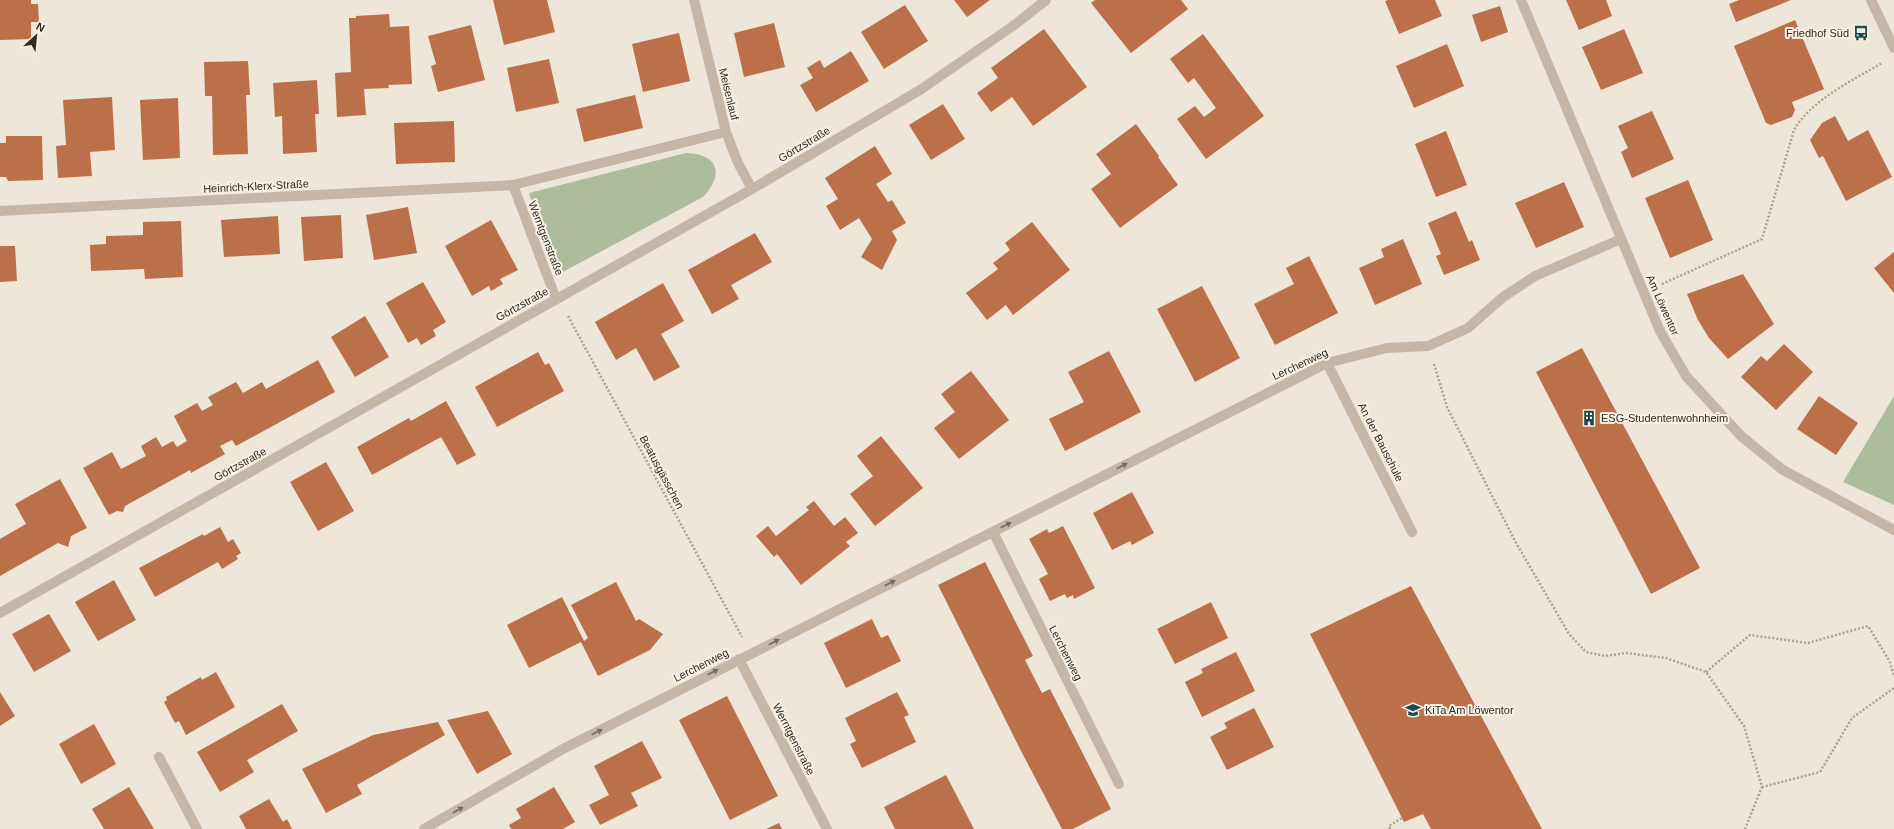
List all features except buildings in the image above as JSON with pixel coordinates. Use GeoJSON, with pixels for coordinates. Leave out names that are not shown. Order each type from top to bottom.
{"type":"FeatureCollection","features":[{"type":"Feature","properties":{"kind":"street","name":"Meisenlauf"},"geometry":{"type":"LineString","coordinates":[[694,0],[726,132],[738,163],[752,189]]}},
{"type":"Feature","properties":{"kind":"street","name":"Görtzstraße"},"geometry":{"type":"LineString","coordinates":[[0,613],[752,189],[920,90],[1013,26],[1046,0]]}},
{"type":"Feature","properties":{"kind":"street","name":"Am Löwentor"},"geometry":{"type":"LineString","coordinates":[[1521,0],[1660,332],[1686,376],[1741,436],[1783,470],[1894,530]]}},
{"type":"Feature","properties":{"kind":"street"},"geometry":{"type":"LineString","coordinates":[[1871,0],[1894,48]]}},
{"type":"Feature","properties":{"kind":"street"},"geometry":{"type":"LineString","coordinates":[[513,185],[726,132]]}},
{"type":"Feature","properties":{"kind":"street","name":"Heinrich-Klerx-Straße"},"geometry":{"type":"LineString","coordinates":[[0,210],[513,185]]}},
{"type":"Feature","properties":{"kind":"street","name":"Werntgenstraße"},"geometry":{"type":"LineString","coordinates":[[513,185],[556,299]]}},
{"type":"Feature","properties":{"kind":"street","name":"Lerchenweg"},"geometry":{"type":"LineString","coordinates":[[424,829],[563,749],[1327,363],[1387,348],[1428,346],[1468,328],[1503,297],[1535,276],[1621,239]]}},
{"type":"Feature","properties":{"kind":"street","name":"An der Bauschule"},"geometry":{"type":"LineString","coordinates":[[1327,363],[1412,532]]}},
{"type":"Feature","properties":{"kind":"street","name":"Lerchenweg"},"geometry":{"type":"LineString","coordinates":[[992,532],[1119,784]]}},
{"type":"Feature","properties":{"kind":"street","name":"Werntgenstraße"},"geometry":{"type":"LineString","coordinates":[[739,659],[827,829]]}},
{"type":"Feature","properties":{"kind":"street"},"geometry":{"type":"LineString","coordinates":[[159,757],[197,829]]}},
{"type":"Feature","properties":{"kind":"path"},"geometry":{"type":"LineString","coordinates":[[1668,282],[1762,239],[1794,130],[1799,120],[1825,98],[1888,59]]}},
{"type":"Feature","properties":{"kind":"path","name":"Beatusgässchen"},"geometry":{"type":"LineString","coordinates":[[556,299],[576,329],[751,653]]}},
{"type":"Feature","properties":{"kind":"path"},"geometry":{"type":"LineString","coordinates":[[1428,346],[1447,407],[1515,541],[1568,634],[1586,652],[1604,656],[1626,653],[1666,658],[1706,672],[1744,726],[1762,787],[1745,829]]}},
{"type":"Feature","properties":{"kind":"path"},"geometry":{"type":"LineString","coordinates":[[1706,672],[1750,635],[1808,643],[1868,626],[1889,660],[1894,676]]}},
{"type":"Feature","properties":{"kind":"path"},"geometry":{"type":"LineString","coordinates":[[1762,787],[1820,772],[1852,718],[1894,688]]}},
{"type":"Feature","properties":{"kind":"path"},"geometry":{"type":"LineString","coordinates":[[1390,829],[1389,826],[1402,818]]}},
{"type":"Feature","properties":{"kind":"green space"},"geometry":{"type":"Polygon","coordinates":[[[686,153],[697,154],[705,157],[711,161],[715,167],[716,173],[714,181],[710,189],[703,197],[557,275],[529,193],[686,153]]]}},
{"type":"Feature","properties":{"kind":"green space"},"geometry":{"type":"Polygon","coordinates":[[[1894,396],[1894,505],[1843,482],[1894,396]]]}},
{"type":"Feature","properties":{"kind":"place","name":"Friedhof Süd"},"geometry":{"type":"Point","coordinates":[1861,33]}},
{"type":"Feature","properties":{"kind":"place","name":"ESG-Studentenwohnheim"},"geometry":{"type":"Point","coordinates":[1589,418]}},
{"type":"Feature","properties":{"kind":"place","name":"KiTa Am Löwentor"},"geometry":{"type":"Point","coordinates":[1413,710]}}]}
